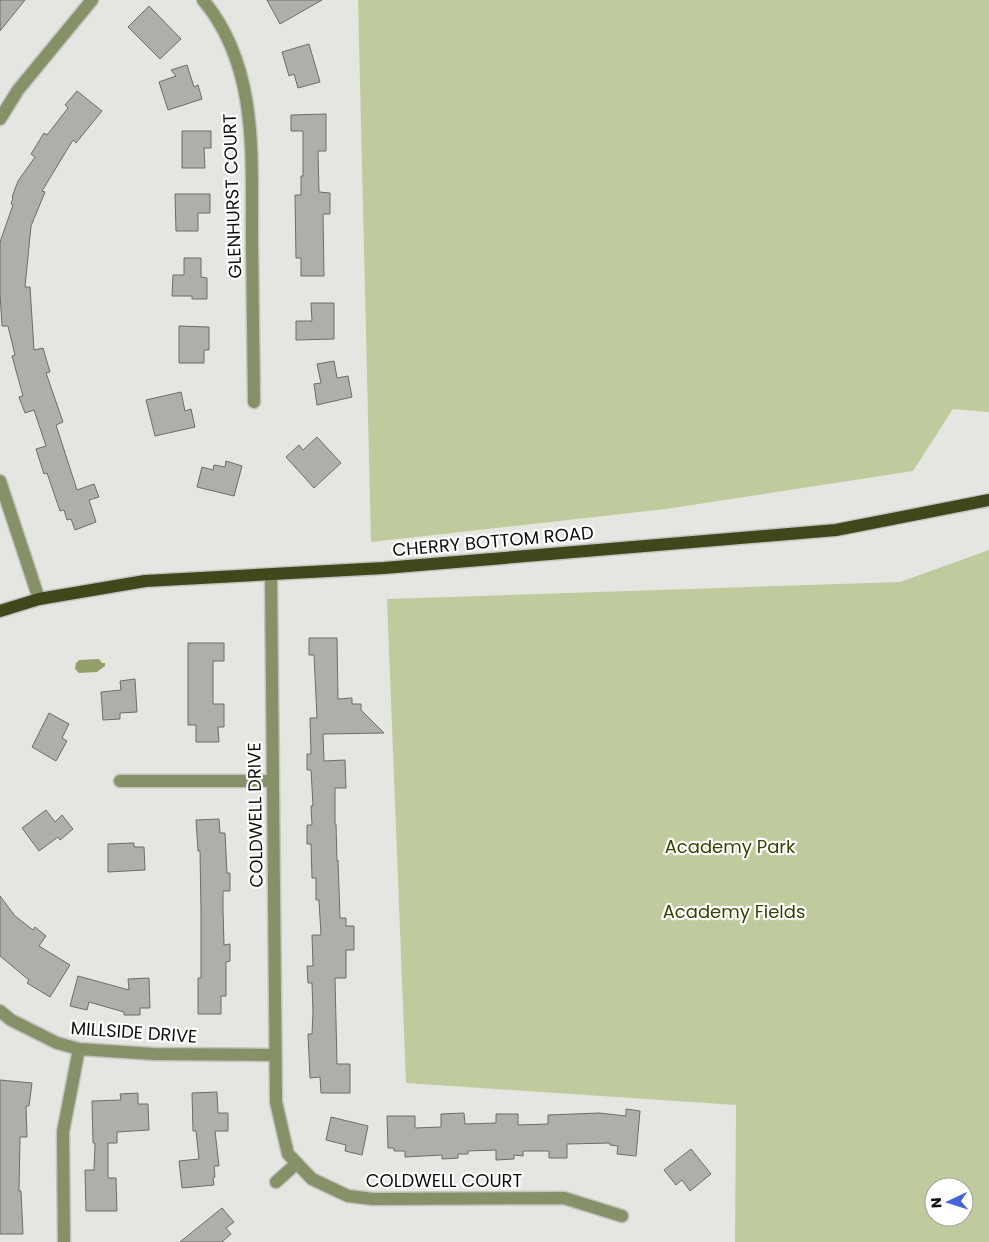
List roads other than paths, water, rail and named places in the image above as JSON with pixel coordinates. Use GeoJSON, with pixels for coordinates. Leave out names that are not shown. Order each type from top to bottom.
{"type":"FeatureCollection","features":[{"type":"Feature","properties":{"kind":"main road","name":"CHERRY BOTTOM ROAD"},"geometry":{"type":"LineString","coordinates":[[0,611],[39,599],[145,580],[408,567],[836,530],[989,500]]}},
{"type":"Feature","properties":{"kind":"street"},"geometry":{"type":"LineString","coordinates":[[0,119],[18,90],[92,0]]}},
{"type":"Feature","properties":{"kind":"street","name":"GLENHURST COURT"},"geometry":{"type":"LineString","coordinates":[[203,0],[212,11],[237,57],[245,90],[251,135],[254,402]]}},
{"type":"Feature","properties":{"kind":"street"},"geometry":{"type":"LineString","coordinates":[[0,480],[39,599]]}},
{"type":"Feature","properties":{"kind":"street","name":"COLDWELL DRIVE"},"geometry":{"type":"LineString","coordinates":[[271,575],[275,1054]]}},
{"type":"Feature","properties":{"kind":"street"},"geometry":{"type":"LineString","coordinates":[[120,781],[272,781]]}},
{"type":"Feature","properties":{"kind":"street","name":"MILLSIDE DRIVE"},"geometry":{"type":"LineString","coordinates":[[0,1011],[11,1020],[57,1043],[79,1049],[154,1054],[275,1054]]}},
{"type":"Feature","properties":{"kind":"street"},"geometry":{"type":"LineString","coordinates":[[64,1242],[63,1132],[79,1049]]}},
{"type":"Feature","properties":{"kind":"street","name":"COLDWELL COURT"},"geometry":{"type":"LineString","coordinates":[[275,1054],[276,1102],[288,1154],[312,1179],[348,1196],[373,1199],[564,1198],[622,1216]]}},
{"type":"Feature","properties":{"kind":"street"},"geometry":{"type":"LineString","coordinates":[[276,1182],[297,1163]]}},
{"type":"Feature","properties":{"kind":"park label","name":"Academy Park"},"geometry":{"type":"Point","coordinates":[730,846]}},
{"type":"Feature","properties":{"kind":"park label","name":"Academy Fields"},"geometry":{"type":"Point","coordinates":[734,911]}}]}
